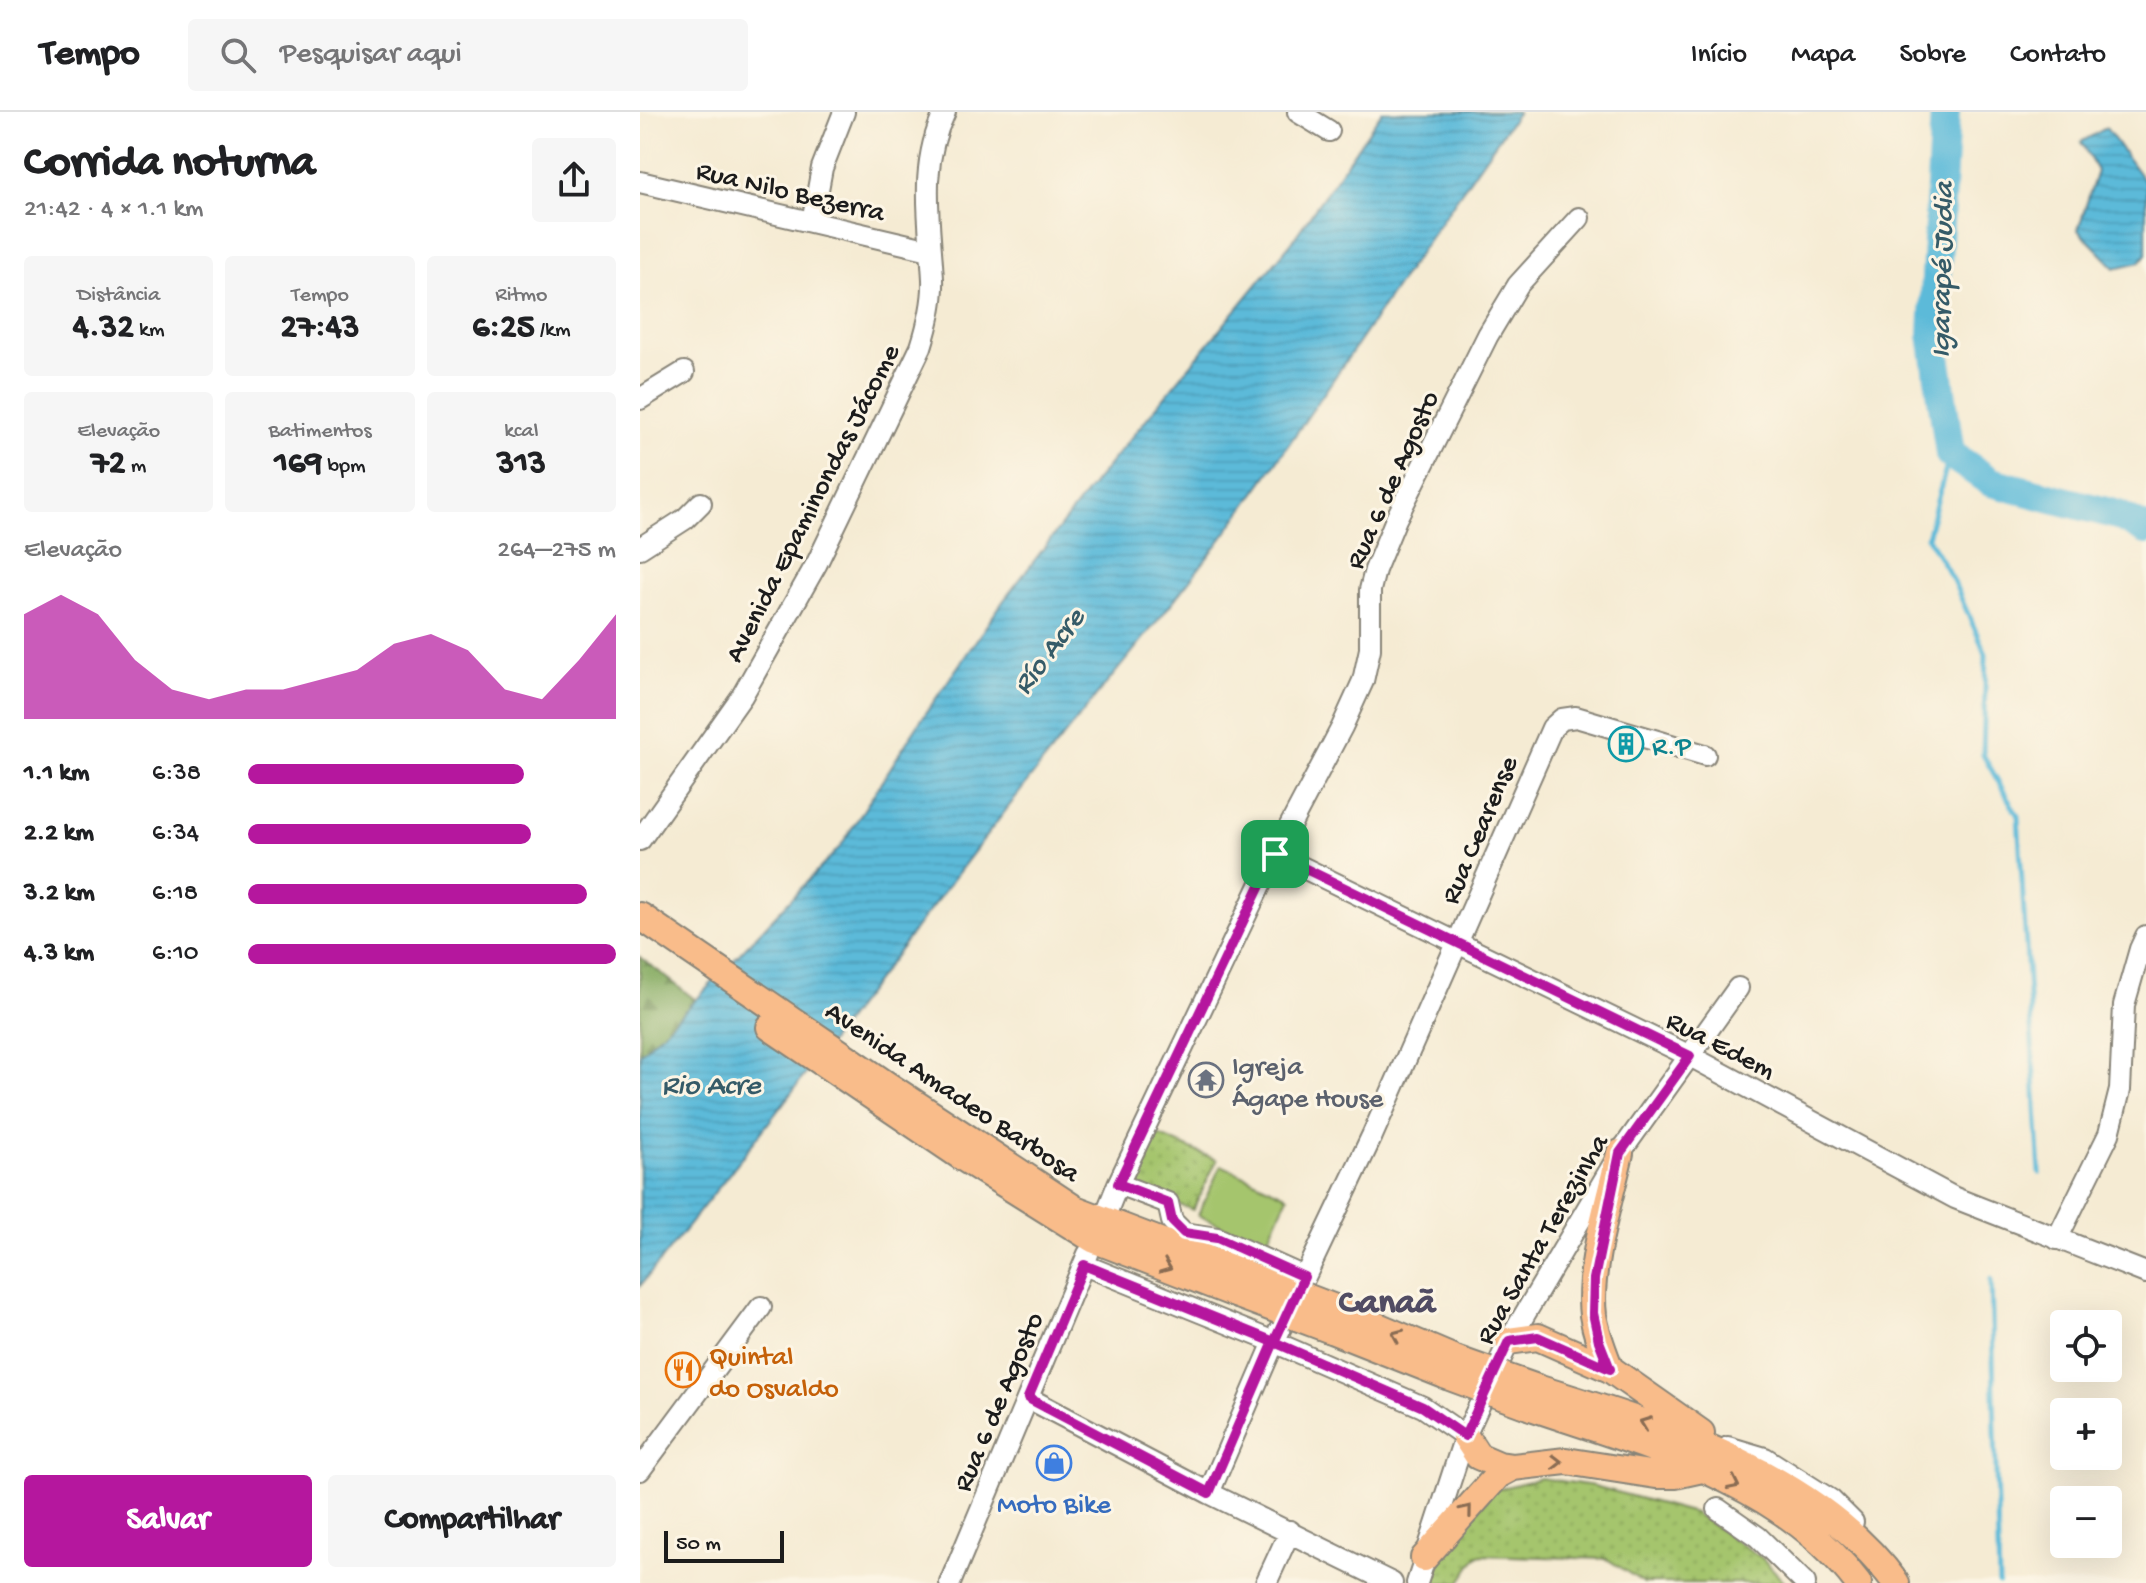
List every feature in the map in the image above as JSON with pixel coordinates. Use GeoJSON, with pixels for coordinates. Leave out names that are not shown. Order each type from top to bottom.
{"type":"FeatureCollection","features":[{"type":"Feature","properties":{"kind":"main road","name":"Avenida Amadeo Barbosa"},"geometry":{"type":"LineString","coordinates":[[640,916],[1075,1209],[1098,1230]]}},
{"type":"Feature","properties":{"kind":"main road","name":"Avenida Amadeo Barbosa"},"geometry":{"type":"LineString","coordinates":[[640,935],[965,1159],[1098,1230],[1534,1398],[1703,1469],[1757,1495],[1790,1518],[1846,1567],[1858,1583]]}},
{"type":"Feature","properties":{"kind":"main road"},"geometry":{"type":"LineString","coordinates":[[1610,1369],[1593,1313],[1594,1279],[1620,1153]]}},
{"type":"Feature","properties":{"kind":"main road"},"geometry":{"type":"LineString","coordinates":[[1509,1341],[1538,1337],[1610,1369],[1722,1449]]}},
{"type":"Feature","properties":{"kind":"main road","name":"Avenida Amadeo Barbosa"},"geometry":{"type":"LineString","coordinates":[[1534,1398],[1636,1419],[1722,1449],[1776,1480],[1842,1527],[1896,1583]]}},
{"type":"Feature","properties":{"kind":"main road"},"geometry":{"type":"LineString","coordinates":[[1465,1436],[1478,1456],[1513,1467],[1566,1461],[1656,1475],[1675,1475],[1703,1469]]}},
{"type":"Feature","properties":{"kind":"main road"},"geometry":{"type":"LineString","coordinates":[[1424,1558],[1491,1482],[1513,1467]]}},
{"type":"Feature","properties":{"kind":"street"},"geometry":{"type":"LineString","coordinates":[[812,222],[822,168],[844,112]]}},
{"type":"Feature","properties":{"kind":"street","name":"Avenida Epaminondas Jácome"},"geometry":{"type":"LineString","coordinates":[[640,840],[742,696],[817,563],[927,331],[933,281],[927,197],[930,156],[945,112]]}},
{"type":"Feature","properties":{"kind":"street"},"geometry":{"type":"LineString","coordinates":[[1298,112],[1329,131]]}},
{"type":"Feature","properties":{"kind":"street","name":"Rua Nilo Bezerra"},"geometry":{"type":"LineString","coordinates":[[640,182],[930,250]]}},
{"type":"Feature","properties":{"kind":"street","name":"Rua 6 de Agosto"},"geometry":{"type":"LineString","coordinates":[[950,1583],[1118,1184],[1275,854],[1363,681],[1370,649],[1370,590],[1396,519],[1488,335],[1518,285],[1579,218]]}},
{"type":"Feature","properties":{"kind":"street"},"geometry":{"type":"LineString","coordinates":[[640,399],[684,372]]}},
{"type":"Feature","properties":{"kind":"street"},"geometry":{"type":"LineString","coordinates":[[640,548],[685,519],[701,503]]}},
{"type":"Feature","properties":{"kind":"street","name":"Rua Cearense"},"geometry":{"type":"LineString","coordinates":[[1209,1493],[1274,1342],[1458,945],[1552,728],[1562,719],[1576,717],[1705,755]]}},
{"type":"Feature","properties":{"kind":"street","name":"Rua Edem"},"geometry":{"type":"LineString","coordinates":[[1275,854],[1690,1056],[1955,1198],[2146,1273]]}},
{"type":"Feature","properties":{"kind":"street"},"geometry":{"type":"LineString","coordinates":[[2057,1239],[2109,1134],[2120,1090],[2124,1005],[2146,936]]}},
{"type":"Feature","properties":{"kind":"street","name":"Rua Santa Terezinha"},"geometry":{"type":"LineString","coordinates":[[1417,1583],[1465,1436],[1509,1341],[1620,1153],[1738,988]]}},
{"type":"Feature","properties":{"kind":"street"},"geometry":{"type":"LineString","coordinates":[[1118,1184],[1168,1203],[1172,1221],[1184,1233],[1217,1238],[1304,1277]]}},
{"type":"Feature","properties":{"kind":"street"},"geometry":{"type":"LineString","coordinates":[[1084,1265],[1423,1407],[1465,1436]]}},
{"type":"Feature","properties":{"kind":"street"},"geometry":{"type":"LineString","coordinates":[[640,1470],[761,1307]]}},
{"type":"Feature","properties":{"kind":"street"},"geometry":{"type":"LineString","coordinates":[[1028,1398],[1209,1493],[1392,1583]]}},
{"type":"Feature","properties":{"kind":"street"},"geometry":{"type":"LineString","coordinates":[[1722,1449],[1765,1458],[1831,1500],[1901,1570],[1910,1583]]}},
{"type":"Feature","properties":{"kind":"street"},"geometry":{"type":"LineString","coordinates":[[1718,1509],[1758,1537],[1805,1583]]}},
{"type":"Feature","properties":{"kind":"street"},"geometry":{"type":"LineString","coordinates":[[1266,1583],[1290,1531]]}},
{"type":"Feature","properties":{"kind":"green space"},"geometry":{"type":"Polygon","coordinates":[[[640,957],[696,1000],[640,1054],[640,957]]]}},
{"type":"Feature","properties":{"kind":"green space"},"geometry":{"type":"Polygon","coordinates":[[[1158,1135],[1217,1160],[1193,1210],[1133,1187],[1158,1135]]]}},
{"type":"Feature","properties":{"kind":"green space"},"geometry":{"type":"Polygon","coordinates":[[[1221,1165],[1288,1196],[1265,1246],[1198,1215],[1221,1165]]]}},
{"type":"Feature","properties":{"kind":"green space"},"geometry":{"type":"Polygon","coordinates":[[[1541,1478],[1594,1486],[1694,1513],[1762,1558],[1786,1583],[1644,1583],[1607,1559],[1478,1555],[1459,1583],[1428,1583],[1458,1534],[1494,1490],[1541,1478]]]}},
{"type":"Feature","properties":{"kind":"water","name":"Rio Acre"},"geometry":{"type":"Polygon","coordinates":[[[1382,112],[1518,112],[1206,560],[1040,766],[640,1286],[640,1054],[696,1000],[840,847],[919,723],[1004,600],[1097,479],[1291,243],[1382,112]]]}},
{"type":"Feature","properties":{"kind":"water"},"geometry":{"type":"Polygon","coordinates":[[[2106,128],[2146,183],[2146,254],[2140,262],[2115,268],[2078,230],[2097,171],[2081,142],[2106,128]]]}},
{"type":"Feature","properties":{"kind":"waterway","name":"Igarapé Judia"},"geometry":{"type":"LineString","coordinates":[[1945,112],[1933,334],[1950,454],[1991,482],[2118,515],[2146,530]]}},
{"type":"Feature","properties":{"kind":"waterway"},"geometry":{"type":"LineString","coordinates":[[1950,454],[1927,537],[1952,578],[1986,654],[1983,755],[2018,816],[2040,1173]]}},
{"type":"Feature","properties":{"kind":"waterway"},"geometry":{"type":"LineString","coordinates":[[1991,1279],[1999,1583]]}},
{"type":"Feature","properties":{"kind":"place","name":"R.P"},"geometry":{"type":"Point","coordinates":[1626,744]}},
{"type":"Feature","properties":{"kind":"place","name":"Igreja Ágape House"},"geometry":{"type":"Point","coordinates":[1206,1080]}},
{"type":"Feature","properties":{"kind":"place","name":"Quintal do Osvaldo"},"geometry":{"type":"Point","coordinates":[683,1370]}},
{"type":"Feature","properties":{"kind":"place","name":"Moto Bike"},"geometry":{"type":"Point","coordinates":[1054,1463]}},
{"type":"Feature","properties":{"kind":"district","name":"Canaã"},"geometry":{"type":"Point","coordinates":[1387,1298]}},
{"type":"Feature","properties":{"kind":"route"},"geometry":{"type":"LineString","coordinates":[[1275,854],[1118,1184],[1168,1203],[1172,1221],[1184,1233],[1217,1238],[1304,1277],[1274,1342],[1084,1265],[1028,1398],[1209,1493],[1274,1342],[1423,1407],[1465,1436],[1509,1341],[1527,1336],[1538,1337],[1610,1369],[1593,1313],[1594,1279],[1620,1153],[1690,1056],[1275,854]]}},
{"type":"Feature","properties":{"kind":"water label","name":"Río Acre"},"geometry":{"type":"Point","coordinates":[1047,650]}}]}
